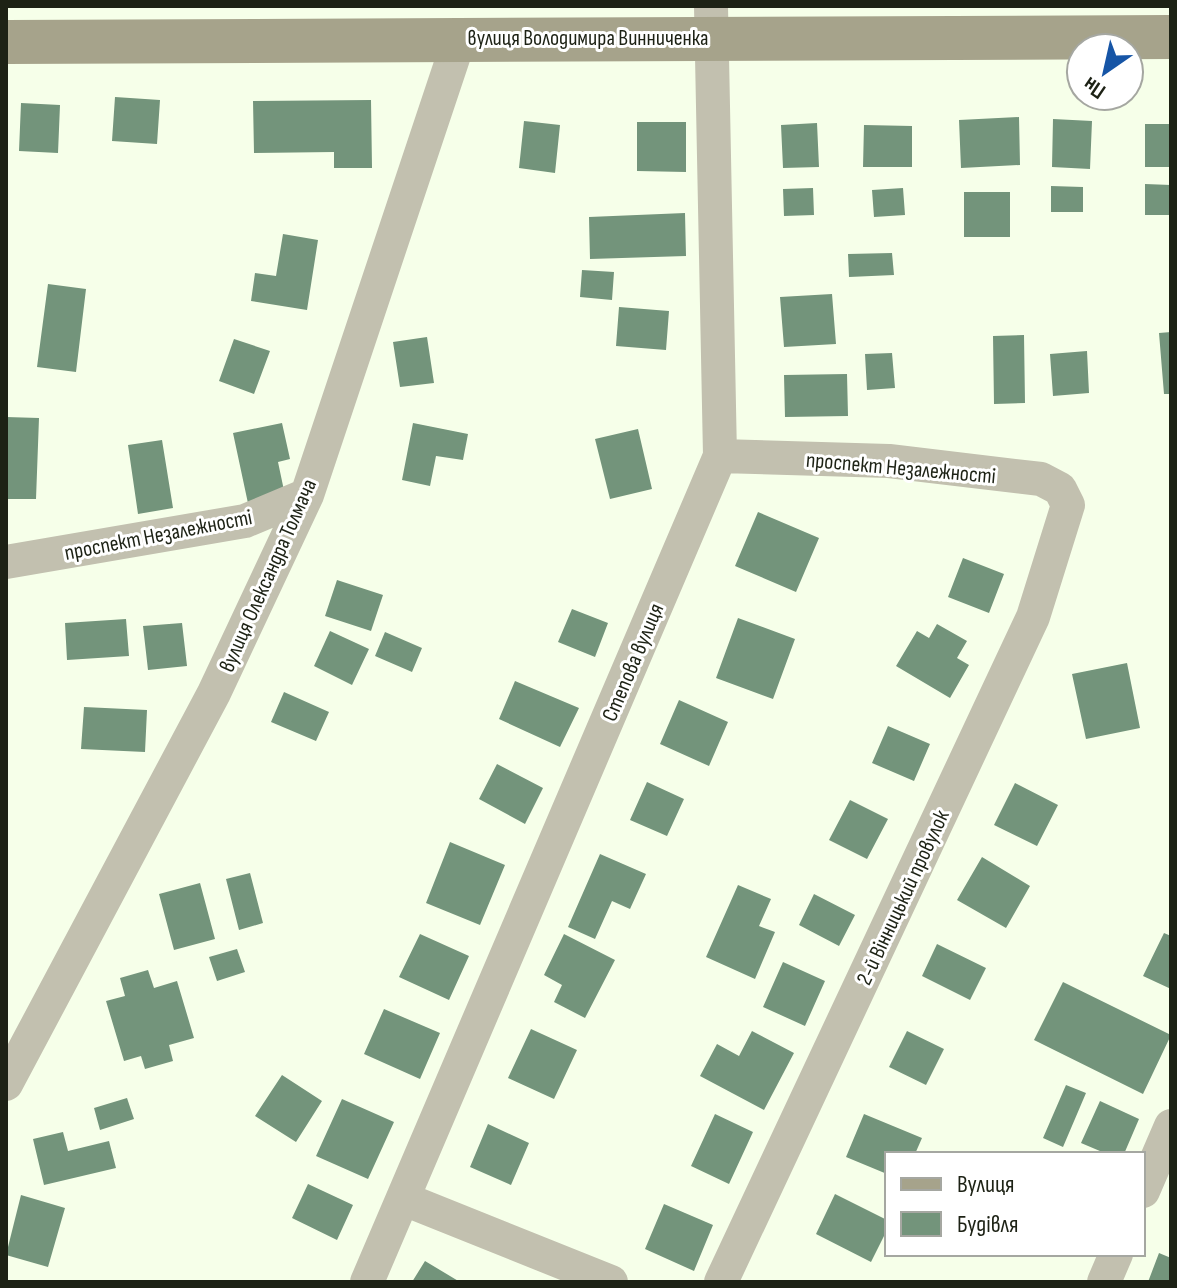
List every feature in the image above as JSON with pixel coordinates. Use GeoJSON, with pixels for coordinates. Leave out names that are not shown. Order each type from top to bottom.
{"type":"FeatureCollection","features":[{"type":"Feature","properties":{"kind":"main road","name":"вулиця Володимира Винниченка"},"geometry":{"type":"LineString","coordinates":[[6,42],[460,37],[711,22],[1171,37]]}},
{"type":"Feature","properties":{"kind":"street","name":"Степова вулиця"},"geometry":{"type":"LineString","coordinates":[[367,1282],[720,456],[711,22]]}},
{"type":"Feature","properties":{"kind":"street","name":"вулиця Олександра Толмача"},"geometry":{"type":"LineString","coordinates":[[6,1084],[214,693],[307,495],[460,37]]}},
{"type":"Feature","properties":{"kind":"street","name":"проспект Незалежності"},"geometry":{"type":"LineString","coordinates":[[720,456],[889,461],[1041,479],[1060,489],[1068,505]]}},
{"type":"Feature","properties":{"kind":"street","name":"проспект Незалежності"},"geometry":{"type":"LineString","coordinates":[[6,562],[245,521],[307,495]]}},
{"type":"Feature","properties":{"kind":"street","name":"2-й Вінницький провулок"},"geometry":{"type":"LineString","coordinates":[[721,1282],[1033,617],[1068,505]]}},
{"type":"Feature","properties":{"kind":"street"},"geometry":{"type":"LineString","coordinates":[[1145,1186],[1171,1126]]}},
{"type":"Feature","properties":{"kind":"street"},"geometry":{"type":"LineString","coordinates":[[404,1199],[611,1282]]}},
{"type":"Feature","properties":{"kind":"street"},"geometry":{"type":"LineString","coordinates":[[1104,1282],[1115,1256]]}},
{"type":"Feature","properties":{"kind":"building"},"geometry":{"type":"Polygon","coordinates":[[[115,97],[160,100],[157,144],[112,141],[115,97]]]}},
{"type":"Feature","properties":{"kind":"building"},"geometry":{"type":"Polygon","coordinates":[[[371,100],[372,168],[334,168],[334,152],[254,153],[253,101],[371,100]]]}},
{"type":"Feature","properties":{"kind":"building"},"geometry":{"type":"Polygon","coordinates":[[[21,103],[60,105],[58,153],[19,151],[21,103]]]}},
{"type":"Feature","properties":{"kind":"building"},"geometry":{"type":"Polygon","coordinates":[[[1019,117],[1020,165],[961,168],[959,120],[1019,117]]]}},
{"type":"Feature","properties":{"kind":"building"},"geometry":{"type":"Polygon","coordinates":[[[1053,119],[1092,121],[1090,169],[1052,167],[1053,119]]]}},
{"type":"Feature","properties":{"kind":"building"},"geometry":{"type":"Polygon","coordinates":[[[524,121],[560,125],[555,173],[519,168],[524,121]]]}},
{"type":"Feature","properties":{"kind":"building"},"geometry":{"type":"Polygon","coordinates":[[[637,122],[686,122],[686,172],[637,171],[637,122]]]}},
{"type":"Feature","properties":{"kind":"building"},"geometry":{"type":"Polygon","coordinates":[[[817,123],[819,167],[783,168],[781,125],[817,123]]]}},
{"type":"Feature","properties":{"kind":"building"},"geometry":{"type":"Polygon","coordinates":[[[1145,124],[1171,124],[1171,167],[1145,167],[1145,124]]]}},
{"type":"Feature","properties":{"kind":"building"},"geometry":{"type":"Polygon","coordinates":[[[864,125],[912,126],[912,167],[863,167],[864,125]]]}},
{"type":"Feature","properties":{"kind":"building"},"geometry":{"type":"Polygon","coordinates":[[[1145,184],[1171,185],[1171,215],[1145,215],[1145,184]]]}},
{"type":"Feature","properties":{"kind":"building"},"geometry":{"type":"Polygon","coordinates":[[[1051,186],[1083,187],[1083,212],[1051,212],[1051,186]]]}},
{"type":"Feature","properties":{"kind":"building"},"geometry":{"type":"Polygon","coordinates":[[[813,188],[814,215],[784,216],[783,189],[813,188]]]}},
{"type":"Feature","properties":{"kind":"building"},"geometry":{"type":"Polygon","coordinates":[[[903,188],[905,215],[874,217],[872,190],[903,188]]]}},
{"type":"Feature","properties":{"kind":"building"},"geometry":{"type":"Polygon","coordinates":[[[964,192],[1010,192],[1010,237],[964,237],[964,192]]]}},
{"type":"Feature","properties":{"kind":"building"},"geometry":{"type":"Polygon","coordinates":[[[685,213],[686,256],[590,259],[589,217],[685,213]]]}},
{"type":"Feature","properties":{"kind":"building"},"geometry":{"type":"Polygon","coordinates":[[[283,234],[318,240],[307,310],[251,301],[255,273],[276,276],[283,234]]]}},
{"type":"Feature","properties":{"kind":"building"},"geometry":{"type":"Polygon","coordinates":[[[892,253],[894,275],[849,277],[848,254],[892,253]]]}},
{"type":"Feature","properties":{"kind":"building"},"geometry":{"type":"Polygon","coordinates":[[[582,270],[614,272],[612,300],[580,297],[582,270]]]}},
{"type":"Feature","properties":{"kind":"building"},"geometry":{"type":"Polygon","coordinates":[[[48,284],[86,289],[76,372],[37,367],[48,284]]]}},
{"type":"Feature","properties":{"kind":"building"},"geometry":{"type":"Polygon","coordinates":[[[832,294],[836,344],[784,347],[780,297],[832,294]]]}},
{"type":"Feature","properties":{"kind":"building"},"geometry":{"type":"Polygon","coordinates":[[[619,307],[669,311],[666,350],[616,346],[619,307]]]}},
{"type":"Feature","properties":{"kind":"building"},"geometry":{"type":"Polygon","coordinates":[[[1171,332],[1171,394],[1164,394],[1159,333],[1171,332]]]}},
{"type":"Feature","properties":{"kind":"building"},"geometry":{"type":"Polygon","coordinates":[[[1024,335],[1025,403],[994,404],[993,336],[1024,335]]]}},
{"type":"Feature","properties":{"kind":"building"},"geometry":{"type":"Polygon","coordinates":[[[427,337],[434,383],[400,387],[393,342],[427,337]]]}},
{"type":"Feature","properties":{"kind":"building"},"geometry":{"type":"Polygon","coordinates":[[[234,339],[270,351],[254,394],[219,381],[234,339]]]}},
{"type":"Feature","properties":{"kind":"building"},"geometry":{"type":"Polygon","coordinates":[[[1087,351],[1089,393],[1053,396],[1050,354],[1087,351]]]}},
{"type":"Feature","properties":{"kind":"building"},"geometry":{"type":"Polygon","coordinates":[[[892,353],[895,388],[867,390],[865,354],[892,353]]]}},
{"type":"Feature","properties":{"kind":"building"},"geometry":{"type":"Polygon","coordinates":[[[847,374],[848,416],[785,417],[784,375],[847,374]]]}},
{"type":"Feature","properties":{"kind":"building"},"geometry":{"type":"Polygon","coordinates":[[[6,417],[39,418],[36,499],[6,499],[6,417]]]}},
{"type":"Feature","properties":{"kind":"building"},"geometry":{"type":"Polygon","coordinates":[[[282,423],[290,459],[278,462],[286,500],[249,508],[233,433],[282,423]]]}},
{"type":"Feature","properties":{"kind":"building"},"geometry":{"type":"Polygon","coordinates":[[[413,423],[468,434],[463,460],[436,456],[430,486],[402,480],[413,423]]]}},
{"type":"Feature","properties":{"kind":"building"},"geometry":{"type":"Polygon","coordinates":[[[638,429],[652,489],[610,499],[595,439],[638,429]]]}},
{"type":"Feature","properties":{"kind":"building"},"geometry":{"type":"Polygon","coordinates":[[[162,440],[173,508],[138,514],[128,445],[162,440]]]}},
{"type":"Feature","properties":{"kind":"building"},"geometry":{"type":"Polygon","coordinates":[[[758,512],[819,538],[796,592],[735,566],[758,512]]]}},
{"type":"Feature","properties":{"kind":"building"},"geometry":{"type":"Polygon","coordinates":[[[963,558],[1004,574],[989,613],[948,597],[963,558]]]}},
{"type":"Feature","properties":{"kind":"building"},"geometry":{"type":"Polygon","coordinates":[[[337,580],[383,595],[371,631],[325,616],[337,580]]]}},
{"type":"Feature","properties":{"kind":"building"},"geometry":{"type":"Polygon","coordinates":[[[572,609],[608,623],[595,657],[558,642],[572,609]]]}},
{"type":"Feature","properties":{"kind":"building"},"geometry":{"type":"Polygon","coordinates":[[[738,618],[795,639],[773,699],[716,678],[738,618]]]}},
{"type":"Feature","properties":{"kind":"building"},"geometry":{"type":"Polygon","coordinates":[[[126,619],[129,656],[67,660],[65,623],[126,619]]]}},
{"type":"Feature","properties":{"kind":"building"},"geometry":{"type":"Polygon","coordinates":[[[182,623],[187,666],[148,670],[143,626],[182,623]]]}},
{"type":"Feature","properties":{"kind":"building"},"geometry":{"type":"Polygon","coordinates":[[[937,624],[967,641],[957,658],[969,665],[950,698],[896,666],[917,631],[929,638],[937,624]]]}},
{"type":"Feature","properties":{"kind":"building"},"geometry":{"type":"Polygon","coordinates":[[[330,631],[369,649],[352,685],[314,666],[330,631]]]}},
{"type":"Feature","properties":{"kind":"building"},"geometry":{"type":"Polygon","coordinates":[[[385,632],[422,648],[412,672],[375,656],[385,632]]]}},
{"type":"Feature","properties":{"kind":"building"},"geometry":{"type":"Polygon","coordinates":[[[1127,663],[1140,728],[1086,739],[1072,674],[1127,663]]]}},
{"type":"Feature","properties":{"kind":"building"},"geometry":{"type":"Polygon","coordinates":[[[515,681],[579,708],[560,747],[499,719],[515,681]]]}},
{"type":"Feature","properties":{"kind":"building"},"geometry":{"type":"Polygon","coordinates":[[[284,692],[329,712],[316,741],[271,722],[284,692]]]}},
{"type":"Feature","properties":{"kind":"building"},"geometry":{"type":"Polygon","coordinates":[[[679,700],[728,722],[709,766],[660,744],[679,700]]]}},
{"type":"Feature","properties":{"kind":"building"},"geometry":{"type":"Polygon","coordinates":[[[84,707],[147,710],[145,752],[81,749],[84,707]]]}},
{"type":"Feature","properties":{"kind":"building"},"geometry":{"type":"Polygon","coordinates":[[[888,726],[930,744],[914,781],[872,763],[888,726]]]}},
{"type":"Feature","properties":{"kind":"building"},"geometry":{"type":"Polygon","coordinates":[[[497,764],[543,788],[525,824],[479,799],[497,764]]]}},
{"type":"Feature","properties":{"kind":"building"},"geometry":{"type":"Polygon","coordinates":[[[647,782],[684,799],[667,836],[630,820],[647,782]]]}},
{"type":"Feature","properties":{"kind":"building"},"geometry":{"type":"Polygon","coordinates":[[[1015,783],[1058,805],[1037,846],[994,825],[1015,783]]]}},
{"type":"Feature","properties":{"kind":"building"},"geometry":{"type":"Polygon","coordinates":[[[850,800],[888,819],[867,859],[829,840],[850,800]]]}},
{"type":"Feature","properties":{"kind":"building"},"geometry":{"type":"Polygon","coordinates":[[[450,842],[505,865],[480,925],[426,903],[450,842]]]}},
{"type":"Feature","properties":{"kind":"building"},"geometry":{"type":"Polygon","coordinates":[[[600,854],[646,874],[630,909],[612,901],[595,939],[568,927],[600,854]]]}},
{"type":"Feature","properties":{"kind":"building"},"geometry":{"type":"Polygon","coordinates":[[[982,857],[1030,886],[1006,928],[957,900],[982,857]]]}},
{"type":"Feature","properties":{"kind":"building"},"geometry":{"type":"Polygon","coordinates":[[[250,873],[263,923],[239,930],[226,879],[250,873]]]}},
{"type":"Feature","properties":{"kind":"building"},"geometry":{"type":"Polygon","coordinates":[[[200,883],[215,939],[174,950],[159,894],[200,883]]]}},
{"type":"Feature","properties":{"kind":"building"},"geometry":{"type":"Polygon","coordinates":[[[738,885],[771,899],[759,926],[775,932],[755,979],[706,957],[738,885]]]}},
{"type":"Feature","properties":{"kind":"building"},"geometry":{"type":"Polygon","coordinates":[[[814,894],[855,915],[839,946],[799,925],[814,894]]]}},
{"type":"Feature","properties":{"kind":"building"},"geometry":{"type":"Polygon","coordinates":[[[1164,933],[1171,936],[1171,989],[1143,976],[1164,933]]]}},
{"type":"Feature","properties":{"kind":"building"},"geometry":{"type":"Polygon","coordinates":[[[420,934],[469,956],[449,1000],[399,977],[420,934]]]}},
{"type":"Feature","properties":{"kind":"building"},"geometry":{"type":"Polygon","coordinates":[[[564,934],[615,960],[585,1018],[554,1002],[562,985],[544,975],[564,934]]]}},
{"type":"Feature","properties":{"kind":"building"},"geometry":{"type":"Polygon","coordinates":[[[937,944],[986,968],[970,1000],[922,976],[937,944]]]}},
{"type":"Feature","properties":{"kind":"building"},"geometry":{"type":"Polygon","coordinates":[[[237,949],[245,972],[217,981],[209,957],[237,949]]]}},
{"type":"Feature","properties":{"kind":"building"},"geometry":{"type":"Polygon","coordinates":[[[783,962],[825,981],[805,1026],[763,1007],[783,962]]]}},
{"type":"Feature","properties":{"kind":"building"},"geometry":{"type":"Polygon","coordinates":[[[148,970],[154,988],[177,981],[194,1038],[169,1045],[173,1061],[145,1069],[141,1056],[124,1061],[106,1001],[125,996],[120,978],[148,970]]]}},
{"type":"Feature","properties":{"kind":"building"},"geometry":{"type":"Polygon","coordinates":[[[1063,982],[1171,1035],[1143,1094],[1034,1040],[1063,982]]]}},
{"type":"Feature","properties":{"kind":"building"},"geometry":{"type":"Polygon","coordinates":[[[384,1009],[440,1033],[420,1079],[364,1054],[384,1009]]]}},
{"type":"Feature","properties":{"kind":"building"},"geometry":{"type":"Polygon","coordinates":[[[531,1029],[577,1050],[554,1099],[508,1078],[531,1029]]]}},
{"type":"Feature","properties":{"kind":"building"},"geometry":{"type":"Polygon","coordinates":[[[752,1031],[794,1053],[764,1110],[700,1076],[717,1044],[739,1056],[752,1031]]]}},
{"type":"Feature","properties":{"kind":"building"},"geometry":{"type":"Polygon","coordinates":[[[907,1031],[944,1049],[926,1085],[889,1067],[907,1031]]]}},
{"type":"Feature","properties":{"kind":"building"},"geometry":{"type":"Polygon","coordinates":[[[282,1075],[322,1101],[296,1142],[255,1116],[282,1075]]]}},
{"type":"Feature","properties":{"kind":"building"},"geometry":{"type":"Polygon","coordinates":[[[1066,1085],[1086,1093],[1063,1147],[1043,1138],[1066,1085]]]}},
{"type":"Feature","properties":{"kind":"building"},"geometry":{"type":"Polygon","coordinates":[[[127,1098],[134,1119],[100,1130],[94,1108],[127,1098]]]}},
{"type":"Feature","properties":{"kind":"building"},"geometry":{"type":"Polygon","coordinates":[[[342,1099],[394,1122],[368,1179],[316,1156],[342,1099]]]}},
{"type":"Feature","properties":{"kind":"building"},"geometry":{"type":"Polygon","coordinates":[[[1100,1101],[1139,1119],[1125,1152],[1102,1152],[1081,1143],[1100,1101]]]}},
{"type":"Feature","properties":{"kind":"building"},"geometry":{"type":"Polygon","coordinates":[[[715,1114],[753,1132],[729,1184],[691,1166],[715,1114]]]}},
{"type":"Feature","properties":{"kind":"building"},"geometry":{"type":"Polygon","coordinates":[[[864,1114],[922,1138],[916,1152],[885,1152],[885,1173],[846,1157],[864,1114]]]}},
{"type":"Feature","properties":{"kind":"building"},"geometry":{"type":"Polygon","coordinates":[[[488,1124],[529,1143],[511,1185],[470,1167],[488,1124]]]}},
{"type":"Feature","properties":{"kind":"building"},"geometry":{"type":"Polygon","coordinates":[[[63,1132],[68,1151],[109,1141],[116,1168],[44,1185],[33,1139],[63,1132]]]}},
{"type":"Feature","properties":{"kind":"building"},"geometry":{"type":"Polygon","coordinates":[[[308,1184],[353,1205],[337,1240],[292,1218],[308,1184]]]}},
{"type":"Feature","properties":{"kind":"building"},"geometry":{"type":"Polygon","coordinates":[[[835,1194],[885,1219],[885,1234],[871,1262],[816,1234],[835,1194]]]}},
{"type":"Feature","properties":{"kind":"building"},"geometry":{"type":"Polygon","coordinates":[[[21,1195],[65,1208],[48,1267],[6,1255],[21,1195]]]}},
{"type":"Feature","properties":{"kind":"building"},"geometry":{"type":"Polygon","coordinates":[[[664,1204],[713,1225],[694,1271],[645,1249],[664,1204]]]}},
{"type":"Feature","properties":{"kind":"building"},"geometry":{"type":"Polygon","coordinates":[[[1159,1253],[1171,1258],[1171,1282],[1148,1282],[1159,1253]]]}},
{"type":"Feature","properties":{"kind":"building"},"geometry":{"type":"Polygon","coordinates":[[[425,1261],[460,1282],[412,1282],[425,1261]]]}}]}
